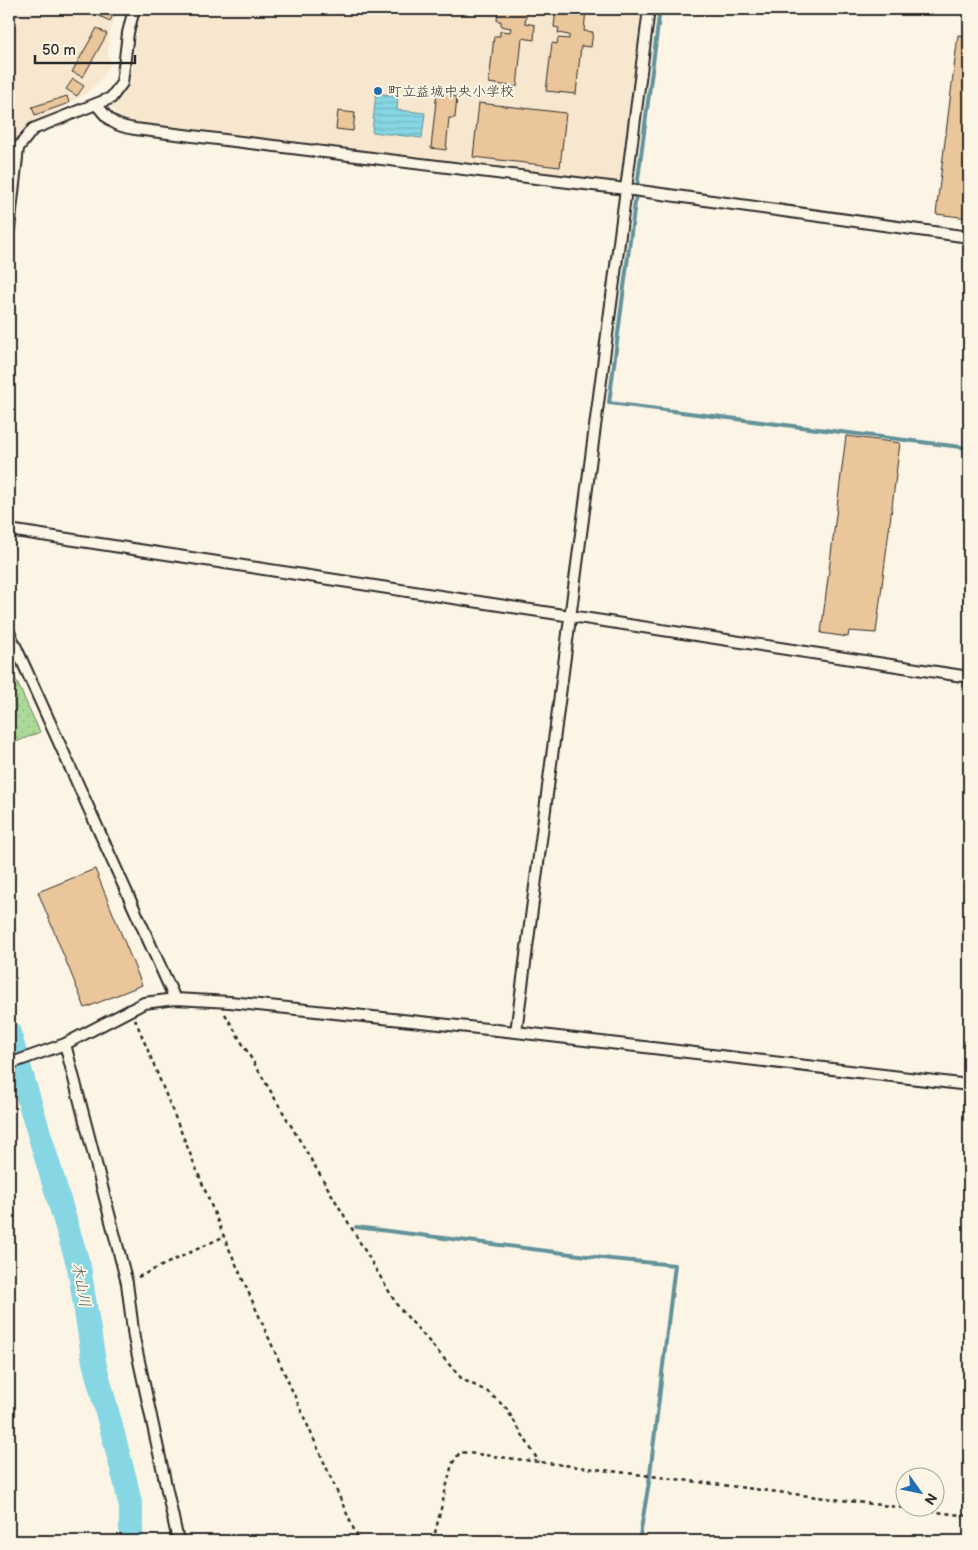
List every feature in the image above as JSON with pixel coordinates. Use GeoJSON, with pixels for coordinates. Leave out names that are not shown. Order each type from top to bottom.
{"type":"FeatureCollection","features":[{"type":"Feature","properties":{"kind":"street"},"geometry":{"type":"LineString","coordinates":[[9,229],[18,148],[33,129],[111,98],[122,83],[128,33],[134,9]]}},
{"type":"Feature","properties":{"kind":"street"},"geometry":{"type":"LineString","coordinates":[[516,1032],[648,9]]}},
{"type":"Feature","properties":{"kind":"street"},"geometry":{"type":"LineString","coordinates":[[97,105],[106,116],[119,126],[135,129],[626,189],[969,238]]}},
{"type":"Feature","properties":{"kind":"street"},"geometry":{"type":"LineString","coordinates":[[9,530],[969,678]]}},
{"type":"Feature","properties":{"kind":"street"},"geometry":{"type":"LineString","coordinates":[[9,632],[175,999]]}},
{"type":"Feature","properties":{"kind":"street"},"geometry":{"type":"LineString","coordinates":[[9,1064],[62,1046],[144,1003],[175,999],[218,1001],[516,1032],[969,1085]]}},
{"type":"Feature","properties":{"kind":"street"},"geometry":{"type":"LineString","coordinates":[[62,1046],[127,1283],[134,1338],[178,1541]]}},
{"type":"Feature","properties":{"kind":"path"},"geometry":{"type":"LineString","coordinates":[[218,1001],[397,1305],[462,1379],[488,1392],[506,1408],[539,1462]]}},
{"type":"Feature","properties":{"kind":"path"},"geometry":{"type":"LineString","coordinates":[[132,1009],[224,1236],[359,1541]]}},
{"type":"Feature","properties":{"kind":"path"},"geometry":{"type":"LineString","coordinates":[[127,1283],[224,1236]]}},
{"type":"Feature","properties":{"kind":"path"},"geometry":{"type":"LineString","coordinates":[[433,1541],[452,1464],[460,1452],[969,1516]]}},
{"type":"Feature","properties":{"kind":"shaded area"},"geometry":{"type":"Polygon","coordinates":[[[9,9],[118,9],[110,33],[108,52],[111,64],[101,79],[86,94],[30,124],[16,140],[9,139],[9,9]]]}},
{"type":"Feature","properties":{"kind":"shaded area","name":"町立益城中央小学校"},"geometry":{"type":"Polygon","coordinates":[[[142,9],[641,9],[621,184],[126,122],[111,107],[131,82],[138,18],[142,9]]]}},
{"type":"Feature","properties":{"kind":"green space"},"geometry":{"type":"Polygon","coordinates":[[[9,665],[40,732],[9,745],[9,665]]]}},
{"type":"Feature","properties":{"kind":"water"},"geometry":{"type":"Polygon","coordinates":[[[376,93],[398,96],[397,110],[425,113],[422,138],[372,132],[376,93]]]}},
{"type":"Feature","properties":{"kind":"building"},"geometry":{"type":"Polygon","coordinates":[[[84,9],[116,9],[110,21],[84,9]]]}},
{"type":"Feature","properties":{"kind":"building"},"geometry":{"type":"Polygon","coordinates":[[[498,9],[527,9],[525,23],[535,25],[534,40],[522,38],[517,87],[489,83],[494,36],[500,36],[500,31],[510,32],[511,28],[501,26],[501,21],[497,21],[498,9]]]}},
{"type":"Feature","properties":{"kind":"building"},"geometry":{"type":"Polygon","coordinates":[[[556,9],[586,9],[584,31],[593,32],[591,47],[581,46],[576,94],[546,91],[552,43],[557,44],[558,38],[569,39],[569,35],[558,33],[559,28],[554,27],[556,9]]]}},
{"type":"Feature","properties":{"kind":"building"},"geometry":{"type":"Polygon","coordinates":[[[97,28],[107,34],[83,77],[72,72],[97,28]]]}},
{"type":"Feature","properties":{"kind":"building"},"geometry":{"type":"Polygon","coordinates":[[[958,35],[969,36],[969,218],[936,214],[958,35]]]}},
{"type":"Feature","properties":{"kind":"building"},"geometry":{"type":"Polygon","coordinates":[[[73,79],[84,86],[77,96],[66,89],[73,79]]]}},
{"type":"Feature","properties":{"kind":"building"},"geometry":{"type":"Polygon","coordinates":[[[437,91],[451,93],[451,96],[457,97],[455,118],[449,118],[446,150],[431,148],[437,91]]]}},
{"type":"Feature","properties":{"kind":"building"},"geometry":{"type":"Polygon","coordinates":[[[67,96],[69,103],[35,115],[32,107],[67,96]]]}},
{"type":"Feature","properties":{"kind":"building"},"geometry":{"type":"Polygon","coordinates":[[[479,103],[566,113],[560,167],[473,157],[479,103]]]}},
{"type":"Feature","properties":{"kind":"building"},"geometry":{"type":"Polygon","coordinates":[[[338,111],[355,113],[353,131],[336,129],[338,111]]]}},
{"type":"Feature","properties":{"kind":"building"},"geometry":{"type":"Polygon","coordinates":[[[846,436],[900,443],[876,633],[849,631],[848,637],[821,633],[846,436]]]}},
{"type":"Feature","properties":{"kind":"building"},"geometry":{"type":"Polygon","coordinates":[[[95,869],[142,985],[85,1008],[38,892],[95,869]]]}},
{"type":"Feature","properties":{"kind":"waterway"},"geometry":{"type":"LineString","coordinates":[[660,9],[609,403],[969,448]]}},
{"type":"Feature","properties":{"kind":"waterway","name":"木山川"},"geometry":{"type":"LineString","coordinates":[[9,1033],[79,1267],[94,1362],[131,1508],[131,1541]]}},
{"type":"Feature","properties":{"kind":"waterway"},"geometry":{"type":"LineString","coordinates":[[356,1227],[611,1259],[675,1265],[649,1482],[639,1541]]}},
{"type":"Feature","properties":{"kind":"place","name":"町立益城中央小学校"},"geometry":{"type":"Point","coordinates":[378,91]}}]}
